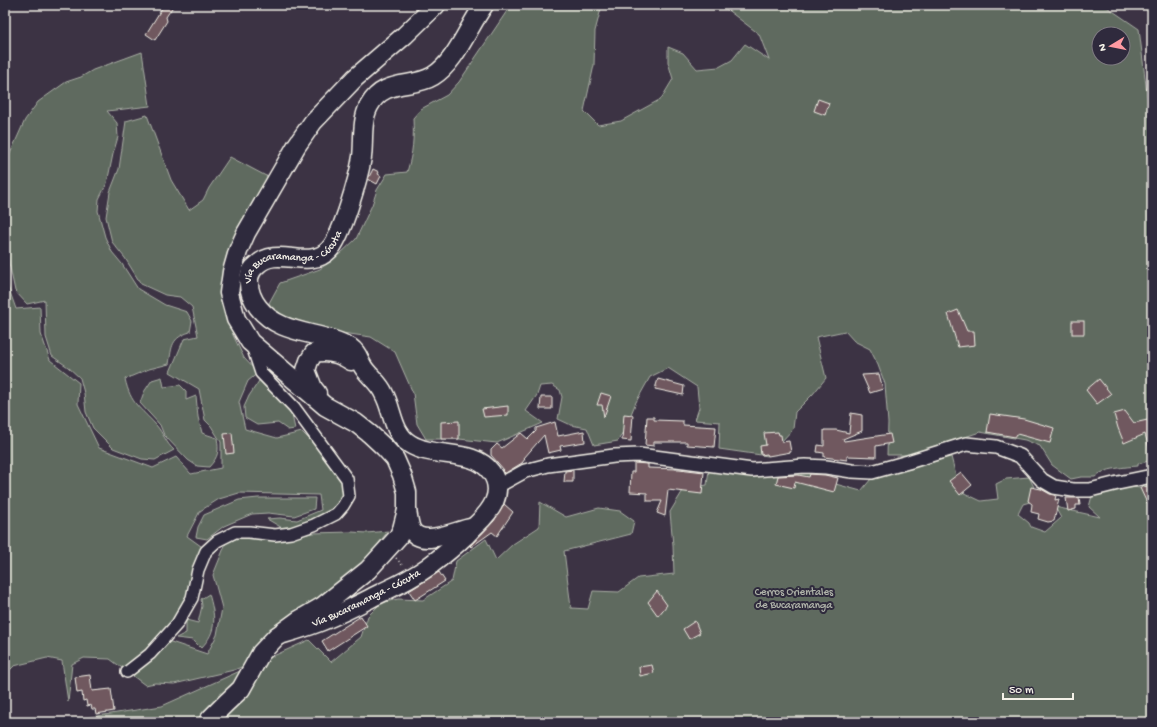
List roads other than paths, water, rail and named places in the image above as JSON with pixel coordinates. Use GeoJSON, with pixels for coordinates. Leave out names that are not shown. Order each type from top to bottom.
{"type":"FeatureCollection","features":[{"type":"Feature","properties":{"kind":"highway","name":"Vía Bucaramanga - Cúcuta"},"geometry":{"type":"LineString","coordinates":[[277,636],[323,606],[368,570],[389,548],[398,537],[402,529],[407,510],[407,492],[402,475],[394,459],[384,446],[356,423],[325,406],[250,342],[236,319],[229,293],[232,272],[238,251],[246,233],[297,145],[313,122],[355,78],[405,35],[436,5]]}},
{"type":"Feature","properties":{"kind":"highway","name":"Vía Bucaramanga - Cúcuta"},"geometry":{"type":"LineString","coordinates":[[277,636],[318,623],[366,601],[427,568],[466,536],[491,509],[495,500],[496,481],[490,471],[472,458],[427,451],[411,445],[403,438],[397,429],[386,396],[378,383],[362,367],[355,351],[346,345],[330,339],[294,330],[274,322],[262,312],[251,295],[249,279],[252,269],[266,258],[285,256],[308,259],[319,258],[328,252],[335,241],[345,217],[360,169],[364,124],[368,107],[383,91],[395,86],[422,81],[442,69],[451,60],[484,5]]}},
{"type":"Feature","properties":{"kind":"highway"},"geometry":{"type":"LineString","coordinates":[[325,406],[313,388],[306,370],[314,353],[322,352],[342,355],[362,367]]}},
{"type":"Feature","properties":{"kind":"highway"},"geometry":{"type":"LineString","coordinates":[[407,510],[412,529],[416,534],[424,537],[439,538],[462,529],[473,527]]}},
{"type":"Feature","properties":{"kind":"highway"},"geometry":{"type":"LineString","coordinates":[[208,722],[242,689],[261,652],[277,636]]}},
{"type":"Feature","properties":{"kind":"street"},"geometry":{"type":"LineString","coordinates":[[127,672],[150,654],[177,624],[192,598],[198,570],[206,551],[217,541],[235,532],[276,535],[291,533],[314,525],[336,514],[349,496],[347,479],[294,407],[261,373],[250,342]]}},
{"type":"Feature","properties":{"kind":"street"},"geometry":{"type":"LineString","coordinates":[[496,487],[525,471],[548,465],[614,456],[639,455],[752,470],[805,466],[872,472],[966,444],[996,447],[1020,456],[1042,480],[1054,487],[1090,490],[1152,476]]}},
{"type":"Feature","properties":{"kind":"park label","name":"Cerros Orientales de Bucaramanga"},"geometry":{"type":"Point","coordinates":[794,599]}}]}
